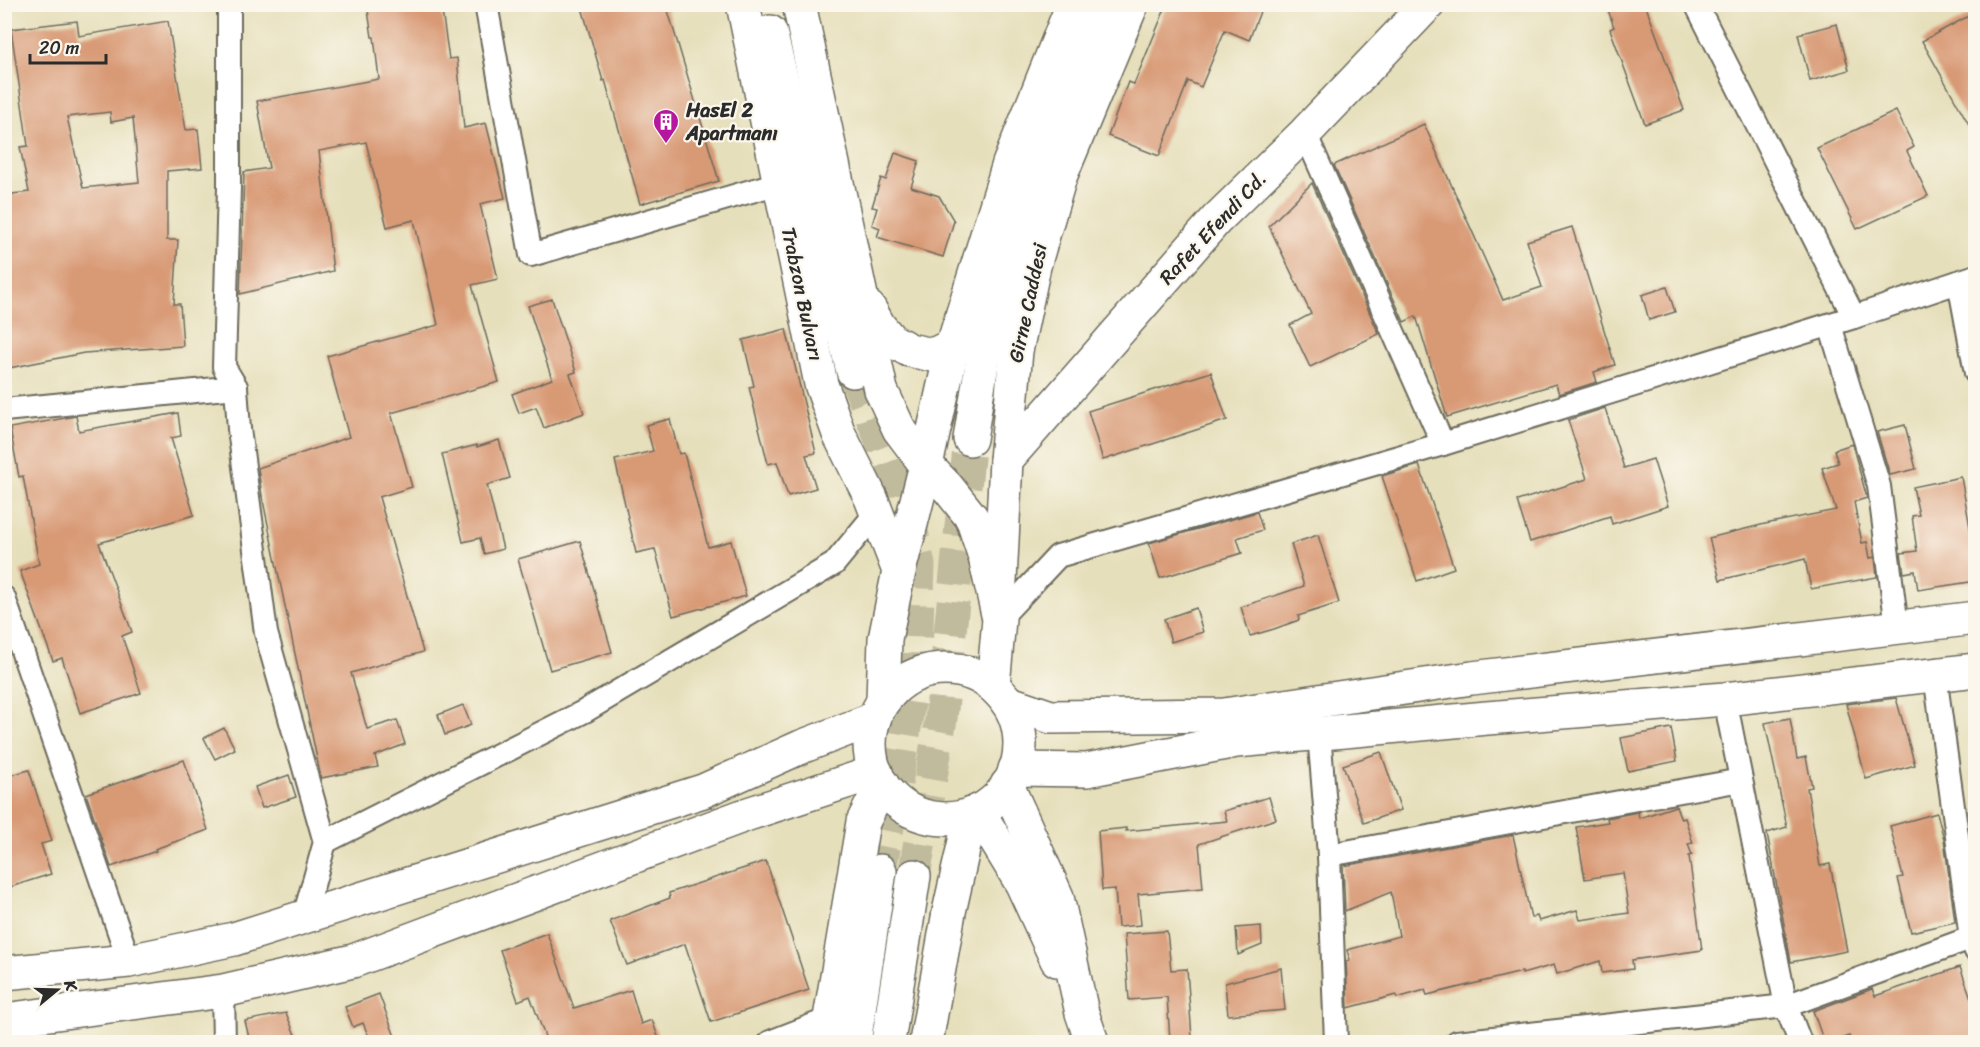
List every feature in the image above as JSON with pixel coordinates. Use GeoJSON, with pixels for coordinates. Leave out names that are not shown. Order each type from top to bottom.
{"type":"FeatureCollection","features":[{"type":"Feature","properties":{"kind":"main road","name":"Trabzon Bulvarı"},"geometry":{"type":"LineString","coordinates":[[743,4],[820,384],[839,434],[876,513],[899,571]]}},
{"type":"Feature","properties":{"kind":"main road"},"geometry":{"type":"LineString","coordinates":[[763,4],[853,371]]}},
{"type":"Feature","properties":{"kind":"main road"},"geometry":{"type":"LineString","coordinates":[[799,4],[881,390],[899,429],[926,465],[972,518],[985,557],[999,619],[1000,694],[1015,718],[1019,735],[1019,752],[1011,777],[996,799],[975,813],[951,819],[930,817],[909,810],[893,797],[879,778],[872,761],[870,740],[878,710],[885,639],[899,571],[926,465],[953,345],[1009,164],[1073,4]]}},
{"type":"Feature","properties":{"kind":"main road","name":"Girne Caddesi"},"geometry":{"type":"LineString","coordinates":[[970,439],[985,345],[1022,224],[1068,95],[1106,4]]}},
{"type":"Feature","properties":{"kind":"main road","name":"Girne Caddesi"},"geometry":{"type":"LineString","coordinates":[[999,619],[1006,460],[1016,351],[1034,266],[1060,177],[1132,4]]}},
{"type":"Feature","properties":{"kind":"main road","name":"Rafet Efendi Cd."},"geometry":{"type":"LineString","coordinates":[[1006,460],[1216,220],[1305,133],[1428,4]]}},
{"type":"Feature","properties":{"kind":"main road"},"geometry":{"type":"LineString","coordinates":[[863,300],[879,326],[891,340],[909,350],[933,354],[953,345]]}},
{"type":"Feature","properties":{"kind":"main road"},"geometry":{"type":"LineString","coordinates":[[4,973],[129,961],[234,939],[703,790],[878,710],[897,685],[915,674],[935,669],[956,669],[976,675],[1000,694],[1051,717],[1224,715],[1472,678],[1976,618]]}},
{"type":"Feature","properties":{"kind":"main road"},"geometry":{"type":"LineString","coordinates":[[1011,777],[1088,770],[1236,741],[1725,699],[1976,670]]}},
{"type":"Feature","properties":{"kind":"main road"},"geometry":{"type":"LineString","coordinates":[[1011,777],[1057,897],[1087,1028]]}},
{"type":"Feature","properties":{"kind":"main road"},"geometry":{"type":"LineString","coordinates":[[4,1020],[223,992],[353,961],[758,810],[879,778]]}},
{"type":"Feature","properties":{"kind":"main road"},"geometry":{"type":"LineString","coordinates":[[827,1031],[863,822],[879,778]]}},
{"type":"Feature","properties":{"kind":"main road"},"geometry":{"type":"LineString","coordinates":[[975,813],[1022,884],[1087,1028]]}},
{"type":"Feature","properties":{"kind":"main road"},"geometry":{"type":"LineString","coordinates":[[926,1042],[949,912],[975,813]]}},
{"type":"Feature","properties":{"kind":"main road"},"geometry":{"type":"LineString","coordinates":[[854,1042],[879,871]]}},
{"type":"Feature","properties":{"kind":"main road"},"geometry":{"type":"LineString","coordinates":[[888,1042],[914,876]]}},
{"type":"Feature","properties":{"kind":"street"},"geometry":{"type":"LineString","coordinates":[[229,4],[229,186],[224,367],[236,387],[239,429],[266,633],[325,842],[304,916]]}},
{"type":"Feature","properties":{"kind":"street"},"geometry":{"type":"LineString","coordinates":[[486,4],[531,255],[779,183]]}},
{"type":"Feature","properties":{"kind":"street"},"geometry":{"type":"LineString","coordinates":[[1696,4],[1854,317]]}},
{"type":"Feature","properties":{"kind":"street"},"geometry":{"type":"LineString","coordinates":[[1305,133],[1443,444]]}},
{"type":"Feature","properties":{"kind":"street"},"geometry":{"type":"LineString","coordinates":[[999,619],[1058,556],[1443,444],[1830,325],[1967,279],[1976,373]]}},
{"type":"Feature","properties":{"kind":"street"},"geometry":{"type":"LineString","coordinates":[[1830,325],[1879,486],[1897,627]]}},
{"type":"Feature","properties":{"kind":"street"},"geometry":{"type":"LineString","coordinates":[[4,410],[236,387]]}},
{"type":"Feature","properties":{"kind":"street"},"geometry":{"type":"LineString","coordinates":[[325,842],[585,711],[834,564],[876,513]]}},
{"type":"Feature","properties":{"kind":"street"},"geometry":{"type":"LineString","coordinates":[[4,598],[129,961]]}},
{"type":"Feature","properties":{"kind":"street"},"geometry":{"type":"LineString","coordinates":[[1457,1042],[1786,1006],[1974,942],[1935,675]]}},
{"type":"Feature","properties":{"kind":"street"},"geometry":{"type":"LineString","coordinates":[[1725,699],[1786,1006],[1800,1042]]}},
{"type":"Feature","properties":{"kind":"street"},"geometry":{"type":"LineString","coordinates":[[1319,733],[1329,855],[1336,1042]]}},
{"type":"Feature","properties":{"kind":"street"},"geometry":{"type":"LineString","coordinates":[[1329,855],[1741,780]]}},
{"type":"Feature","properties":{"kind":"street"},"geometry":{"type":"LineString","coordinates":[[223,992],[224,1042]]}},
{"type":"Feature","properties":{"kind":"street"},"geometry":{"type":"LineString","coordinates":[[770,1042],[827,1031]]}},
{"type":"Feature","properties":{"kind":"building"},"geometry":{"type":"Polygon","coordinates":[[[367,4],[441,4],[449,59],[457,58],[464,128],[486,123],[505,198],[480,204],[498,279],[472,285],[499,382],[391,413],[412,487],[379,497],[423,652],[351,673],[367,729],[397,720],[405,744],[375,756],[378,767],[321,778],[258,468],[349,437],[327,356],[438,325],[414,220],[387,227],[366,142],[319,151],[333,271],[240,294],[244,172],[269,168],[257,101],[379,79],[367,4]]]}},
{"type":"Feature","properties":{"kind":"building"},"geometry":{"type":"Polygon","coordinates":[[[581,4],[666,4],[719,181],[640,204],[581,4]]]}},
{"type":"Feature","properties":{"kind":"building"},"geometry":{"type":"Polygon","coordinates":[[[1167,4],[1263,4],[1249,40],[1225,30],[1201,87],[1188,81],[1159,156],[1108,136],[1128,82],[1134,84],[1167,4]]]}},
{"type":"Feature","properties":{"kind":"building"},"geometry":{"type":"Polygon","coordinates":[[[1606,4],[1645,4],[1684,110],[1645,124],[1610,29],[1614,27],[1606,4]]]}},
{"type":"Feature","properties":{"kind":"building"},"geometry":{"type":"Polygon","coordinates":[[[1976,12],[1976,137],[1922,41],[1976,12]]]}},
{"type":"Feature","properties":{"kind":"building"},"geometry":{"type":"Polygon","coordinates":[[[77,21],[79,36],[168,21],[186,130],[198,129],[202,168],[167,171],[167,240],[178,240],[174,304],[180,304],[183,346],[84,353],[4,369],[4,195],[29,192],[20,147],[28,146],[11,29],[77,21]],[[110,112],[67,117],[83,188],[139,182],[133,118],[111,122],[110,112]]]}},
{"type":"Feature","properties":{"kind":"building"},"geometry":{"type":"Polygon","coordinates":[[[1837,24],[1849,70],[1810,81],[1798,34],[1837,24]]]}},
{"type":"Feature","properties":{"kind":"building"},"geometry":{"type":"Polygon","coordinates":[[[1896,111],[1914,147],[1907,151],[1928,196],[1857,229],[1817,148],[1896,111]]]}},
{"type":"Feature","properties":{"kind":"building"},"geometry":{"type":"Polygon","coordinates":[[[1424,124],[1503,300],[1542,287],[1527,241],[1572,227],[1615,365],[1594,372],[1597,382],[1559,394],[1556,384],[1447,417],[1416,316],[1404,322],[1334,165],[1424,124]]]}},
{"type":"Feature","properties":{"kind":"building"},"geometry":{"type":"Polygon","coordinates":[[[895,153],[919,161],[911,187],[939,196],[954,221],[943,257],[877,237],[880,228],[872,225],[877,208],[872,207],[881,178],[886,180],[895,153]]]}},
{"type":"Feature","properties":{"kind":"building"},"geometry":{"type":"Polygon","coordinates":[[[1312,183],[1379,334],[1310,367],[1290,325],[1311,314],[1269,226],[1312,183]]]}},
{"type":"Feature","properties":{"kind":"building"},"geometry":{"type":"Polygon","coordinates":[[[1667,287],[1675,312],[1649,320],[1642,295],[1667,287]]]}},
{"type":"Feature","properties":{"kind":"building"},"geometry":{"type":"Polygon","coordinates":[[[552,299],[576,372],[570,374],[584,413],[544,428],[536,407],[519,413],[512,394],[552,379],[528,306],[552,299]]]}},
{"type":"Feature","properties":{"kind":"building"},"geometry":{"type":"Polygon","coordinates":[[[786,329],[816,453],[806,455],[816,488],[788,496],[777,462],[768,464],[749,387],[754,386],[743,340],[786,329]]]}},
{"type":"Feature","properties":{"kind":"building"},"geometry":{"type":"Polygon","coordinates":[[[1211,372],[1227,420],[1103,460],[1088,411],[1211,372]]]}},
{"type":"Feature","properties":{"kind":"building"},"geometry":{"type":"Polygon","coordinates":[[[1605,408],[1624,468],[1653,459],[1668,506],[1612,524],[1610,516],[1530,542],[1517,501],[1587,479],[1568,420],[1605,408]]]}},
{"type":"Feature","properties":{"kind":"building"},"geometry":{"type":"Polygon","coordinates":[[[178,413],[181,436],[171,438],[194,515],[99,543],[132,632],[122,636],[141,693],[80,713],[62,658],[53,661],[20,571],[39,564],[23,476],[19,477],[10,428],[76,416],[79,431],[178,413]]]}},
{"type":"Feature","properties":{"kind":"building"},"geometry":{"type":"Polygon","coordinates":[[[670,419],[679,454],[684,453],[708,547],[731,541],[746,596],[673,616],[655,549],[636,553],[615,460],[653,451],[646,425],[670,419]]]}},
{"type":"Feature","properties":{"kind":"building"},"geometry":{"type":"Polygon","coordinates":[[[1905,425],[1916,469],[1890,475],[1877,432],[1905,425]]]}},
{"type":"Feature","properties":{"kind":"building"},"geometry":{"type":"Polygon","coordinates":[[[499,440],[510,478],[487,485],[503,549],[484,554],[480,538],[463,542],[442,454],[499,440]]]}},
{"type":"Feature","properties":{"kind":"building"},"geometry":{"type":"Polygon","coordinates":[[[1852,444],[1867,498],[1854,502],[1862,543],[1867,542],[1870,558],[1875,557],[1877,577],[1811,589],[1805,559],[1720,580],[1709,538],[1836,510],[1822,468],[1838,463],[1834,450],[1852,444]]]}},
{"type":"Feature","properties":{"kind":"building"},"geometry":{"type":"Polygon","coordinates":[[[1419,465],[1454,568],[1417,581],[1382,476],[1419,465]]]}},
{"type":"Feature","properties":{"kind":"building"},"geometry":{"type":"Polygon","coordinates":[[[1961,477],[1976,561],[1976,581],[1918,590],[1915,571],[1904,573],[1901,553],[1917,551],[1912,516],[1919,515],[1913,487],[1961,477]]]}},
{"type":"Feature","properties":{"kind":"building"},"geometry":{"type":"Polygon","coordinates":[[[1257,512],[1263,530],[1237,538],[1242,553],[1160,578],[1149,543],[1257,512]]]}},
{"type":"Feature","properties":{"kind":"building"},"geometry":{"type":"Polygon","coordinates":[[[1318,535],[1339,603],[1298,616],[1299,620],[1250,636],[1241,607],[1304,586],[1291,544],[1318,535]]]}},
{"type":"Feature","properties":{"kind":"building"},"geometry":{"type":"Polygon","coordinates":[[[580,541],[612,652],[550,670],[518,559],[580,541]]]}},
{"type":"Feature","properties":{"kind":"building"},"geometry":{"type":"Polygon","coordinates":[[[1196,608],[1203,632],[1171,642],[1164,619],[1196,608]]]}},
{"type":"Feature","properties":{"kind":"building"},"geometry":{"type":"Polygon","coordinates":[[[1896,698],[1915,765],[1866,779],[1846,704],[1896,698]]]}},
{"type":"Feature","properties":{"kind":"building"},"geometry":{"type":"Polygon","coordinates":[[[463,705],[471,725],[445,735],[438,715],[463,705]]]}},
{"type":"Feature","properties":{"kind":"building"},"geometry":{"type":"Polygon","coordinates":[[[1790,718],[1797,759],[1806,757],[1812,787],[1807,788],[1820,866],[1830,864],[1847,951],[1791,962],[1767,833],[1787,827],[1765,723],[1790,718]]]}},
{"type":"Feature","properties":{"kind":"building"},"geometry":{"type":"Polygon","coordinates":[[[224,728],[235,749],[215,759],[204,738],[224,728]]]}},
{"type":"Feature","properties":{"kind":"building"},"geometry":{"type":"Polygon","coordinates":[[[1671,728],[1677,761],[1628,771],[1621,738],[1671,728]]]}},
{"type":"Feature","properties":{"kind":"building"},"geometry":{"type":"Polygon","coordinates":[[[1381,752],[1401,810],[1364,823],[1343,765],[1381,752]]]}},
{"type":"Feature","properties":{"kind":"building"},"geometry":{"type":"Polygon","coordinates":[[[184,760],[208,830],[111,867],[86,794],[184,760]]]}},
{"type":"Feature","properties":{"kind":"building"},"geometry":{"type":"Polygon","coordinates":[[[29,770],[52,841],[41,844],[51,874],[4,889],[4,777],[29,770]]]}},
{"type":"Feature","properties":{"kind":"building"},"geometry":{"type":"Polygon","coordinates":[[[289,775],[296,797],[262,808],[255,787],[289,775]]]}},
{"type":"Feature","properties":{"kind":"building"},"geometry":{"type":"Polygon","coordinates":[[[1269,797],[1276,819],[1199,844],[1203,888],[1138,894],[1141,925],[1118,927],[1115,889],[1102,890],[1098,831],[1126,828],[1126,831],[1227,821],[1224,811],[1269,797]]]}},
{"type":"Feature","properties":{"kind":"building"},"geometry":{"type":"Polygon","coordinates":[[[1676,806],[1681,819],[1685,818],[1693,843],[1688,844],[1692,855],[1689,856],[1702,950],[1632,960],[1633,969],[1602,973],[1600,961],[1557,974],[1554,965],[1427,995],[1425,990],[1348,1008],[1346,961],[1350,960],[1347,950],[1399,936],[1391,892],[1345,911],[1343,866],[1513,835],[1531,918],[1537,916],[1539,921],[1577,910],[1580,920],[1629,913],[1623,873],[1585,879],[1576,827],[1608,822],[1607,818],[1638,812],[1639,818],[1676,806]]]}},
{"type":"Feature","properties":{"kind":"building"},"geometry":{"type":"Polygon","coordinates":[[[1937,813],[1944,839],[1955,922],[1911,932],[1898,878],[1903,877],[1890,826],[1937,813]]]}},
{"type":"Feature","properties":{"kind":"building"},"geometry":{"type":"Polygon","coordinates":[[[766,861],[809,990],[711,1022],[685,944],[627,965],[610,921],[670,898],[669,893],[766,861]]]}},
{"type":"Feature","properties":{"kind":"building"},"geometry":{"type":"Polygon","coordinates":[[[1261,926],[1262,945],[1238,955],[1236,928],[1261,926]]]}},
{"type":"Feature","properties":{"kind":"building"},"geometry":{"type":"Polygon","coordinates":[[[1167,931],[1171,970],[1187,969],[1192,1038],[1170,1040],[1167,997],[1129,1000],[1124,934],[1167,931]]]}},
{"type":"Feature","properties":{"kind":"building"},"geometry":{"type":"Polygon","coordinates":[[[547,933],[574,1008],[631,990],[641,1024],[652,1020],[660,1042],[547,1042],[530,996],[518,1001],[500,950],[547,933]]]}},
{"type":"Feature","properties":{"kind":"building"},"geometry":{"type":"Polygon","coordinates":[[[1960,967],[1976,1012],[1976,1042],[1852,1042],[1849,1036],[1824,1042],[1813,1011],[1872,989],[1875,996],[1960,967]]]}},
{"type":"Feature","properties":{"kind":"building"},"geometry":{"type":"Polygon","coordinates":[[[1281,968],[1285,1010],[1228,1015],[1225,983],[1281,968]]]}},
{"type":"Feature","properties":{"kind":"building"},"geometry":{"type":"Polygon","coordinates":[[[379,994],[397,1042],[371,1042],[363,1023],[353,1027],[345,1007],[379,994]]]}},
{"type":"Feature","properties":{"kind":"building"},"geometry":{"type":"Polygon","coordinates":[[[286,1013],[298,1042],[250,1042],[245,1021],[286,1013]]]}},
{"type":"Feature","properties":{"kind":"tunnel"},"geometry":{"type":"LineString","coordinates":[[853,371],[905,499],[919,565],[916,660],[880,871]]}},
{"type":"Feature","properties":{"kind":"tunnel"},"geometry":{"type":"LineString","coordinates":[[914,876],[941,719],[970,439]]}},
{"type":"Feature","properties":{"kind":"place","name":"HasEl 2 Apartmanı"},"geometry":{"type":"Point","coordinates":[666,145]}}]}
